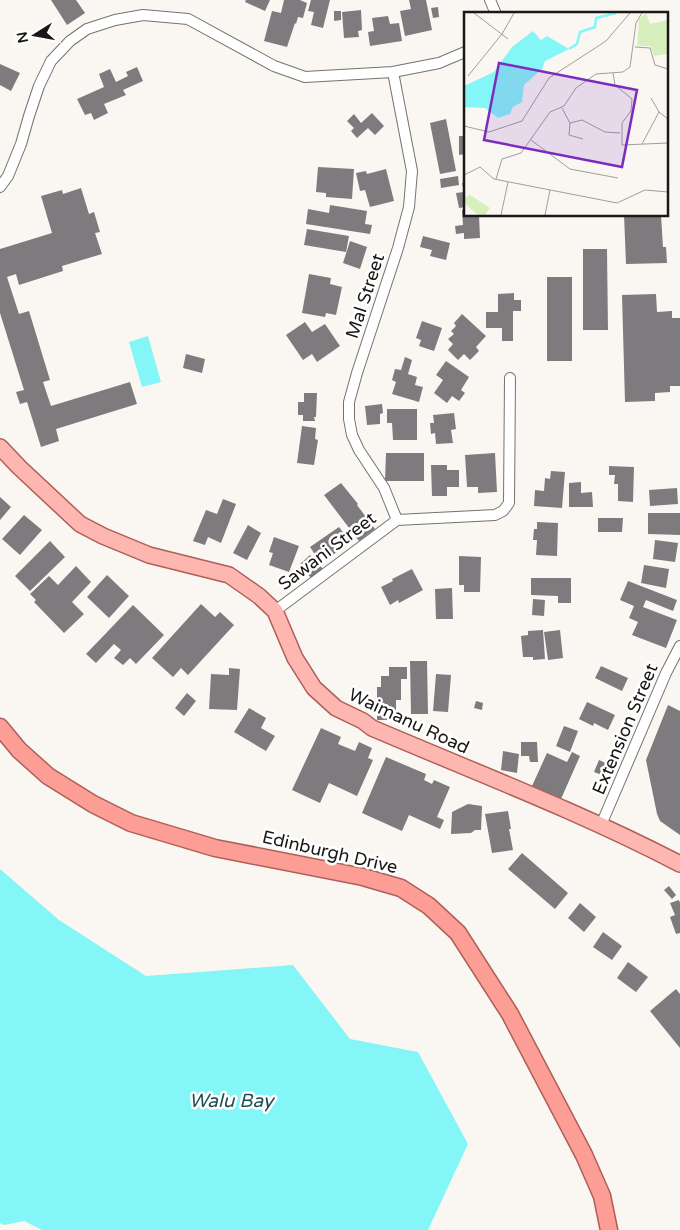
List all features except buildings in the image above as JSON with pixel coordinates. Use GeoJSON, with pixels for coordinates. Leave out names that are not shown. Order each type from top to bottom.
{"type":"FeatureCollection","features":[{"type":"Feature","properties":{"kind":"highway","name":"Edinburgh Drive"},"geometry":{"type":"LineString","coordinates":[[0,727],[19,750],[48,776],[93,804],[131,823],[215,848],[363,876],[401,888],[429,906],[458,933],[510,1014],[602,1196],[609,1230]]}},
{"type":"Feature","properties":{"kind":"main road","name":"Waimanu Road"},"geometry":{"type":"LineString","coordinates":[[0,447],[80,524],[103,536],[149,555],[229,575],[260,596],[275,611],[295,658],[314,688],[336,708],[363,721],[372,728],[601,825],[680,864]]}},
{"type":"Feature","properties":{"kind":"street"},"geometry":{"type":"LineString","coordinates":[[490,0],[495,12]]}},
{"type":"Feature","properties":{"kind":"street"},"geometry":{"type":"LineString","coordinates":[[0,187],[8,176],[21,144],[39,86],[51,61],[70,41],[87,29],[115,20],[143,15],[188,19],[274,66],[305,77],[393,72],[439,63],[464,52]]}},
{"type":"Feature","properties":{"kind":"street","name":"Mal Street"},"geometry":{"type":"LineString","coordinates":[[393,72],[412,171],[409,207],[398,248],[357,373],[349,402],[349,419],[352,435],[359,450],[384,488],[397,520]]}},
{"type":"Feature","properties":{"kind":"street","name":"Sawani Street"},"geometry":{"type":"LineString","coordinates":[[275,611],[397,520],[496,515],[503,511],[509,503],[510,378]]}},
{"type":"Feature","properties":{"kind":"street","name":"Extension Street"},"geometry":{"type":"LineString","coordinates":[[601,825],[666,673],[680,646]]}},
{"type":"Feature","properties":{"kind":"water"},"geometry":{"type":"Polygon","coordinates":[[[148,336],[161,382],[142,387],[129,342],[148,336]]]}},
{"type":"Feature","properties":{"kind":"water","name":"Walu Bay"},"geometry":{"type":"Polygon","coordinates":[[[0,869],[59,920],[146,976],[293,965],[350,1039],[418,1052],[468,1144],[428,1230],[42,1230],[24,1221],[4,1225],[0,1223],[0,869]]]}}]}
